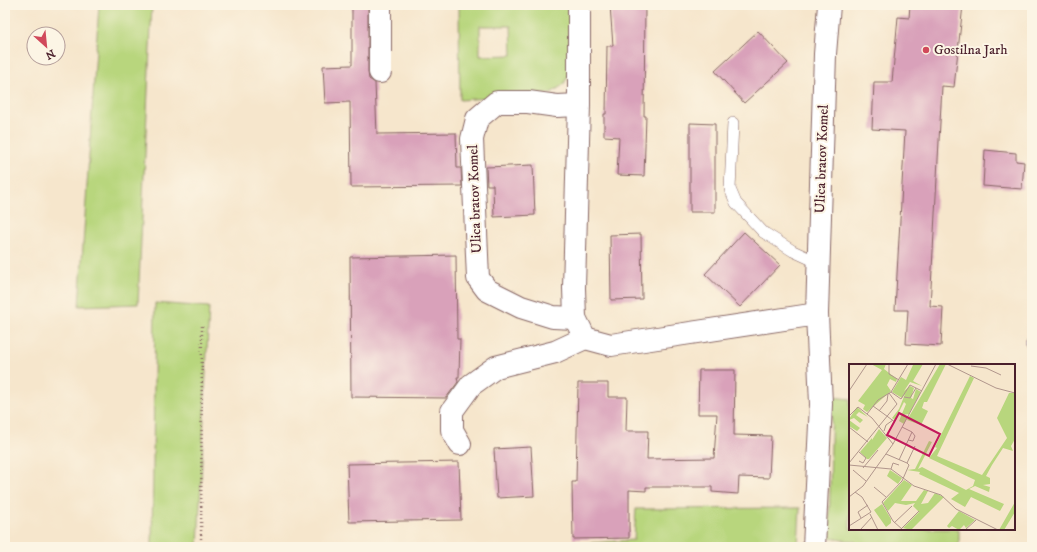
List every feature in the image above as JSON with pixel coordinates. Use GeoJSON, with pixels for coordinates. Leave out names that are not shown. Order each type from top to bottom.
{"type":"FeatureCollection","features":[{"type":"Feature","properties":{"kind":"street"},"geometry":{"type":"LineString","coordinates":[[380,5],[380,72]]}},
{"type":"Feature","properties":{"kind":"street"},"geometry":{"type":"LineString","coordinates":[[579,5],[579,105],[574,288],[575,318],[585,338]]}},
{"type":"Feature","properties":{"kind":"street","name":"Ulica bratov Komel"},"geometry":{"type":"LineString","coordinates":[[814,547],[821,404],[817,314],[825,54],[829,5]]}},
{"type":"Feature","properties":{"kind":"street","name":"Ulica bratov Komel"},"geometry":{"type":"LineString","coordinates":[[575,318],[553,316],[521,307],[487,290],[478,278],[472,139],[477,120],[497,102],[528,102],[557,106],[579,105]]}},
{"type":"Feature","properties":{"kind":"street"},"geometry":{"type":"LineString","coordinates":[[460,444],[452,430],[452,411],[471,385],[496,367],[555,352],[585,338],[612,346],[817,314]]}},
{"type":"Feature","properties":{"kind":"lane"},"geometry":{"type":"LineString","coordinates":[[733,123],[730,189],[736,203],[763,232],[793,251],[819,263]]}},
{"type":"Feature","properties":{"kind":"path"},"geometry":{"type":"LineString","coordinates":[[201,547],[202,324]]}},
{"type":"Feature","properties":{"kind":"green space"},"geometry":{"type":"Polygon","coordinates":[[[99,5],[152,5],[138,304],[79,306],[99,5]]]}},
{"type":"Feature","properties":{"kind":"green space"},"geometry":{"type":"Polygon","coordinates":[[[459,5],[570,5],[570,73],[563,85],[551,93],[460,100],[459,5]],[[480,26],[480,56],[512,55],[511,26],[480,26]]]}},
{"type":"Feature","properties":{"kind":"green space"},"geometry":{"type":"Polygon","coordinates":[[[155,303],[209,307],[198,547],[152,547],[155,303]]]}},
{"type":"Feature","properties":{"kind":"green space"},"geometry":{"type":"Polygon","coordinates":[[[832,397],[849,399],[849,530],[959,530],[959,547],[855,547],[855,541],[829,537],[832,397]]]}},
{"type":"Feature","properties":{"kind":"green space"},"geometry":{"type":"Polygon","coordinates":[[[800,508],[798,547],[536,547],[634,540],[636,509],[800,508]]]}},
{"type":"Feature","properties":{"kind":"building"},"geometry":{"type":"Polygon","coordinates":[[[352,5],[368,5],[368,72],[369,79],[375,83],[377,134],[456,133],[457,168],[461,168],[462,186],[351,187],[350,102],[325,103],[323,66],[352,65],[352,5]]]}},
{"type":"Feature","properties":{"kind":"building"},"geometry":{"type":"Polygon","coordinates":[[[610,5],[645,5],[644,116],[646,116],[644,176],[617,175],[619,137],[604,136],[604,114],[606,114],[607,46],[613,46],[610,5]]]}},
{"type":"Feature","properties":{"kind":"building"},"geometry":{"type":"Polygon","coordinates":[[[910,5],[963,5],[954,87],[942,86],[930,306],[943,307],[941,346],[906,344],[908,310],[895,310],[905,131],[872,129],[874,82],[892,82],[898,17],[909,18],[910,5]]]}},
{"type":"Feature","properties":{"kind":"building"},"geometry":{"type":"Polygon","coordinates":[[[758,31],[788,63],[744,103],[715,71],[758,31]]]}},
{"type":"Feature","properties":{"kind":"building"},"geometry":{"type":"Polygon","coordinates":[[[690,123],[715,124],[715,212],[690,212],[690,123]]]}},
{"type":"Feature","properties":{"kind":"building"},"geometry":{"type":"Polygon","coordinates":[[[985,150],[1016,153],[1016,161],[1024,162],[1022,189],[983,186],[985,150]]]}},
{"type":"Feature","properties":{"kind":"building"},"geometry":{"type":"Polygon","coordinates":[[[533,165],[535,215],[494,217],[493,185],[487,185],[486,167],[533,165]]]}},
{"type":"Feature","properties":{"kind":"building"},"geometry":{"type":"Polygon","coordinates":[[[744,232],[780,265],[740,307],[705,274],[744,232]]]}},
{"type":"Feature","properties":{"kind":"building"},"geometry":{"type":"Polygon","coordinates":[[[641,234],[642,299],[611,300],[610,235],[641,234]]]}},
{"type":"Feature","properties":{"kind":"building"},"geometry":{"type":"Polygon","coordinates":[[[456,255],[457,339],[460,339],[459,377],[457,377],[458,382],[446,398],[351,397],[350,257],[456,255]]]}},
{"type":"Feature","properties":{"kind":"building"},"geometry":{"type":"Polygon","coordinates":[[[699,370],[735,370],[734,435],[771,436],[769,478],[739,477],[738,494],[712,492],[712,487],[646,487],[646,491],[629,490],[629,538],[573,539],[572,482],[576,482],[578,383],[608,383],[608,397],[627,397],[626,431],[648,431],[647,459],[714,458],[717,414],[698,414],[699,370]]]}},
{"type":"Feature","properties":{"kind":"building"},"geometry":{"type":"Polygon","coordinates":[[[531,447],[534,496],[497,498],[494,449],[531,447]]]}},
{"type":"Feature","properties":{"kind":"building"},"geometry":{"type":"Polygon","coordinates":[[[459,462],[461,520],[349,522],[347,464],[459,462]]]}},
{"type":"Feature","properties":{"kind":"place","name":"Gostilna Jarh"},"geometry":{"type":"Point","coordinates":[926,50]}}]}
